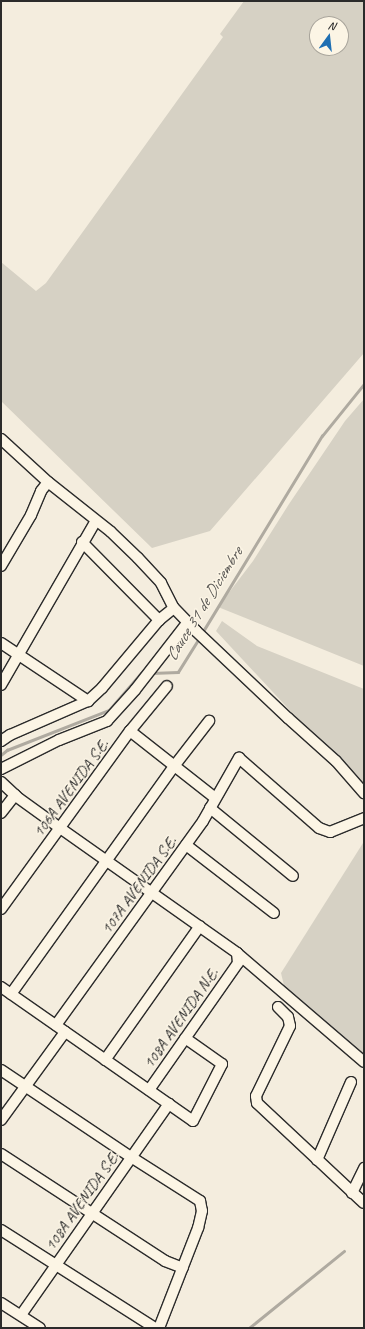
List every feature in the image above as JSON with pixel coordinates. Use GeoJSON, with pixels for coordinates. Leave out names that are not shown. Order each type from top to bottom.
{"type":"FeatureCollection","features":[{"type":"Feature","properties":{"kind":"street"},"geometry":{"type":"LineString","coordinates":[[1,439],[48,482],[96,522],[111,532],[138,558],[161,583],[175,609],[288,718],[336,761],[364,793]]}},
{"type":"Feature","properties":{"kind":"street"},"geometry":{"type":"LineString","coordinates":[[1,566],[5,550],[31,515],[41,491],[48,482]]}},
{"type":"Feature","properties":{"kind":"street"},"geometry":{"type":"LineString","coordinates":[[1,685],[82,542],[96,522]]}},
{"type":"Feature","properties":{"kind":"street"},"geometry":{"type":"LineString","coordinates":[[82,542],[159,620]]}},
{"type":"Feature","properties":{"kind":"street"},"geometry":{"type":"LineString","coordinates":[[1,741],[10,735],[88,701],[102,688],[159,620],[175,609]]}},
{"type":"Feature","properties":{"kind":"street"},"geometry":{"type":"LineString","coordinates":[[1,769],[59,740],[107,721],[149,673],[186,620]]}},
{"type":"Feature","properties":{"kind":"street"},"geometry":{"type":"LineString","coordinates":[[1,643],[88,701]]}},
{"type":"Feature","properties":{"kind":"street","name":"106A AVENIDA S.E."},"geometry":{"type":"LineString","coordinates":[[1,909],[130,731],[167,686]]}},
{"type":"Feature","properties":{"kind":"street"},"geometry":{"type":"LineString","coordinates":[[11,994],[175,765],[209,721]]}},
{"type":"Feature","properties":{"kind":"street"},"geometry":{"type":"LineString","coordinates":[[130,731],[215,798]]}},
{"type":"Feature","properties":{"kind":"street","name":"107A AVENIDA S.E."},"geometry":{"type":"LineString","coordinates":[[56,1025],[203,822],[215,798],[239,758],[319,828],[330,832],[364,818]]}},
{"type":"Feature","properties":{"kind":"street"},"geometry":{"type":"LineString","coordinates":[[1,782],[15,795],[60,828],[200,926],[364,1062]]}},
{"type":"Feature","properties":{"kind":"street"},"geometry":{"type":"LineString","coordinates":[[1,813],[15,795]]}},
{"type":"Feature","properties":{"kind":"street"},"geometry":{"type":"LineString","coordinates":[[210,808],[293,876]]}},
{"type":"Feature","properties":{"kind":"street"},"geometry":{"type":"LineString","coordinates":[[186,845],[274,913]]}},
{"type":"Feature","properties":{"kind":"street"},"geometry":{"type":"LineString","coordinates":[[105,1060],[200,926]]}},
{"type":"Feature","properties":{"kind":"street","name":"108A AVENIDA N.E."},"geometry":{"type":"LineString","coordinates":[[149,1090],[238,958]]}},
{"type":"Feature","properties":{"kind":"street"},"geometry":{"type":"LineString","coordinates":[[1,987],[193,1121],[222,1064],[185,1038]]}},
{"type":"Feature","properties":{"kind":"street"},"geometry":{"type":"LineString","coordinates":[[278,1007],[288,1016],[290,1026],[256,1096],[257,1103],[364,1203]]}},
{"type":"Feature","properties":{"kind":"street"},"geometry":{"type":"LineString","coordinates":[[1,1120],[65,1032]]}},
{"type":"Feature","properties":{"kind":"street"},"geometry":{"type":"LineString","coordinates":[[1,1070],[131,1158],[200,1202],[202,1210],[201,1216],[183,1268],[159,1328]]}},
{"type":"Feature","properties":{"kind":"street"},"geometry":{"type":"LineString","coordinates":[[317,1160],[350,1082]]}},
{"type":"Feature","properties":{"kind":"street","name":"108A AVENIDA S.E."},"geometry":{"type":"LineString","coordinates":[[21,1316],[169,1104]]}},
{"type":"Feature","properties":{"kind":"street"},"geometry":{"type":"LineString","coordinates":[[1,1154],[165,1261],[183,1268]]}},
{"type":"Feature","properties":{"kind":"street"},"geometry":{"type":"LineString","coordinates":[[352,1193],[364,1168]]}},
{"type":"Feature","properties":{"kind":"street"},"geometry":{"type":"LineString","coordinates":[[1,1230],[155,1328]]}},
{"type":"Feature","properties":{"kind":"street"},"geometry":{"type":"LineString","coordinates":[[1,1304],[40,1328]]}},
{"type":"Feature","properties":{"kind":"shaded area"},"geometry":{"type":"Polygon","coordinates":[[[244,1],[364,1],[364,353],[210,531],[152,548],[1,401],[1,262],[36,291],[46,283],[223,37],[220,34],[244,1]]]}},
{"type":"Feature","properties":{"kind":"shaded area"},"geometry":{"type":"Polygon","coordinates":[[[364,399],[364,666],[218,607],[253,561],[289,504],[345,421],[364,399]]]}},
{"type":"Feature","properties":{"kind":"shaded area"},"geometry":{"type":"Polygon","coordinates":[[[222,621],[257,646],[364,689],[364,790],[216,631],[222,621]]]}},
{"type":"Feature","properties":{"kind":"shaded area"},"geometry":{"type":"Polygon","coordinates":[[[363,843],[364,1065],[286,994],[281,973],[363,843]]]}},
{"type":"Feature","properties":{"kind":"waterway","name":"Cauce 31 de Diciembre"},"geometry":{"type":"LineString","coordinates":[[202,633],[322,436],[364,384]]}},
{"type":"Feature","properties":{"kind":"waterway","name":"Cauce 31 de Diciembre"},"geometry":{"type":"LineString","coordinates":[[151,673],[178,672],[199,638]]}},
{"type":"Feature","properties":{"kind":"waterway","name":"Cauce 31 de Diciembre"},"geometry":{"type":"LineString","coordinates":[[1,755],[7,750],[109,710],[141,673],[144,673]]}},
{"type":"Feature","properties":{"kind":"waterway"},"geometry":{"type":"LineString","coordinates":[[249,1328],[344,1251]]}}]}
